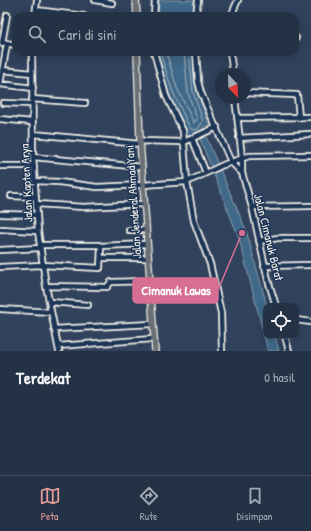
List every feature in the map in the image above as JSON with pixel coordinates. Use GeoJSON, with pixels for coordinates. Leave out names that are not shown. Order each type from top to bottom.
{"type":"FeatureCollection","features":[{"type":"Feature","properties":{"kind":"main road"},"geometry":{"type":"LineString","coordinates":[[136,0],[137,12]]}},
{"type":"Feature","properties":{"kind":"main road","name":"Jalan Jenderal Ahmad Yani"},"geometry":{"type":"LineString","coordinates":[[137,56],[140,142],[154,351]]}},
{"type":"Feature","properties":{"kind":"street"},"geometry":{"type":"LineString","coordinates":[[36,12],[37,0]]}},
{"type":"Feature","properties":{"kind":"street"},"geometry":{"type":"LineString","coordinates":[[95,0],[112,3]]}},
{"type":"Feature","properties":{"kind":"street"},"geometry":{"type":"LineString","coordinates":[[154,12],[155,0]]}},
{"type":"Feature","properties":{"kind":"street"},"geometry":{"type":"LineString","coordinates":[[196,12],[198,0]]}},
{"type":"Feature","properties":{"kind":"street"},"geometry":{"type":"LineString","coordinates":[[233,12],[238,0]]}},
{"type":"Feature","properties":{"kind":"street"},"geometry":{"type":"LineString","coordinates":[[7,15],[0,84],[33,88]]}},
{"type":"Feature","properties":{"kind":"street","name":"Jalan Kapten Arya"},"geometry":{"type":"LineString","coordinates":[[32,56],[33,157],[38,231],[42,264],[58,349]]}},
{"type":"Feature","properties":{"kind":"street"},"geometry":{"type":"LineString","coordinates":[[155,56],[166,96],[183,131],[187,182],[194,221],[203,244],[216,288],[221,313],[222,351]]}},
{"type":"Feature","properties":{"kind":"street"},"geometry":{"type":"LineString","coordinates":[[196,56],[200,87],[231,162],[242,173]]}},
{"type":"Feature","properties":{"kind":"street"},"geometry":{"type":"LineString","coordinates":[[231,56],[232,68]]}},
{"type":"Feature","properties":{"kind":"street"},"geometry":{"type":"LineString","coordinates":[[2,70],[32,73]]}},
{"type":"Feature","properties":{"kind":"street"},"geometry":{"type":"LineString","coordinates":[[251,93],[298,95],[300,118]]}},
{"type":"Feature","properties":{"kind":"street"},"geometry":{"type":"LineString","coordinates":[[32,98],[85,104]]}},
{"type":"Feature","properties":{"kind":"street"},"geometry":{"type":"LineString","coordinates":[[3,103],[32,104]]}},
{"type":"Feature","properties":{"kind":"street"},"geometry":{"type":"LineString","coordinates":[[236,104],[242,157],[242,173]]}},
{"type":"Feature","properties":{"kind":"street"},"geometry":{"type":"LineString","coordinates":[[237,118],[311,117]]}},
{"type":"Feature","properties":{"kind":"street"},"geometry":{"type":"LineString","coordinates":[[0,119],[32,122]]}},
{"type":"Feature","properties":{"kind":"street"},"geometry":{"type":"LineString","coordinates":[[33,134],[140,142],[184,142],[217,127]]}},
{"type":"Feature","properties":{"kind":"street"},"geometry":{"type":"LineString","coordinates":[[239,138],[311,134]]}},
{"type":"Feature","properties":{"kind":"street"},"geometry":{"type":"LineString","coordinates":[[194,138],[207,173]]}},
{"type":"Feature","properties":{"kind":"street"},"geometry":{"type":"LineString","coordinates":[[35,181],[59,182],[97,187],[187,182],[242,157],[311,155]]}},
{"type":"Feature","properties":{"kind":"street"},"geometry":{"type":"LineString","coordinates":[[33,157],[142,167]]}},
{"type":"Feature","properties":{"kind":"street"},"geometry":{"type":"LineString","coordinates":[[0,166],[34,166]]}},
{"type":"Feature","properties":{"kind":"street","name":"Jalan Cimanuk Barat"},"geometry":{"type":"LineString","coordinates":[[242,173],[252,206],[264,266],[275,303]]}},
{"type":"Feature","properties":{"kind":"street"},"geometry":{"type":"LineString","coordinates":[[10,196],[36,197]]}},
{"type":"Feature","properties":{"kind":"street"},"geometry":{"type":"LineString","coordinates":[[37,204],[84,207],[144,204]]}},
{"type":"Feature","properties":{"kind":"street"},"geometry":{"type":"LineString","coordinates":[[252,206],[311,206]]}},
{"type":"Feature","properties":{"kind":"street"},"geometry":{"type":"LineString","coordinates":[[0,214],[37,215]]}},
{"type":"Feature","properties":{"kind":"street"},"geometry":{"type":"LineString","coordinates":[[0,228],[38,231]]}},
{"type":"Feature","properties":{"kind":"street"},"geometry":{"type":"LineString","coordinates":[[129,230],[146,230]]}},
{"type":"Feature","properties":{"kind":"street"},"geometry":{"type":"LineString","coordinates":[[259,241],[278,238],[311,238]]}},
{"type":"Feature","properties":{"kind":"street"},"geometry":{"type":"LineString","coordinates":[[0,250],[40,247],[147,244]]}},
{"type":"Feature","properties":{"kind":"street"},"geometry":{"type":"LineString","coordinates":[[0,267],[42,264],[100,268],[100,246]]}},
{"type":"Feature","properties":{"kind":"street"},"geometry":{"type":"LineString","coordinates":[[101,258],[148,258]]}},
{"type":"Feature","properties":{"kind":"street"},"geometry":{"type":"LineString","coordinates":[[264,266],[311,265]]}},
{"type":"Feature","properties":{"kind":"street"},"geometry":{"type":"LineString","coordinates":[[46,286],[107,287],[111,282],[149,281]]}},
{"type":"Feature","properties":{"kind":"street"},"geometry":{"type":"LineString","coordinates":[[50,302],[88,305]]}},
{"type":"Feature","properties":{"kind":"street"},"geometry":{"type":"LineString","coordinates":[[0,309],[51,312]]}},
{"type":"Feature","properties":{"kind":"street"},"geometry":{"type":"LineString","coordinates":[[299,320],[311,322]]}},
{"type":"Feature","properties":{"kind":"street"},"geometry":{"type":"LineString","coordinates":[[54,328],[152,324]]}},
{"type":"Feature","properties":{"kind":"street"},"geometry":{"type":"LineString","coordinates":[[58,349],[154,339]]}},
{"type":"Feature","properties":{"kind":"street"},"geometry":{"type":"LineString","coordinates":[[286,339],[289,351]]}},
{"type":"Feature","properties":{"kind":"water"},"geometry":{"type":"Polygon","coordinates":[[[159,0],[194,0],[193,12],[158,12],[159,0]]]}},
{"type":"Feature","properties":{"kind":"water"},"geometry":{"type":"Polygon","coordinates":[[[157,56],[193,56],[197,91],[209,124],[203,127],[204,132],[246,230],[266,303],[263,303],[263,332],[239,238],[198,134],[189,135],[174,106],[165,84],[157,56]]]}},
{"type":"Feature","properties":{"kind":"water"},"geometry":{"type":"Polygon","coordinates":[[[265,339],[276,339],[279,351],[268,351],[265,339]]]}},
{"type":"Feature","properties":{"kind":"place","name":"Cimanuk Lawas"},"geometry":{"type":"Point","coordinates":[242,233]}}]}
